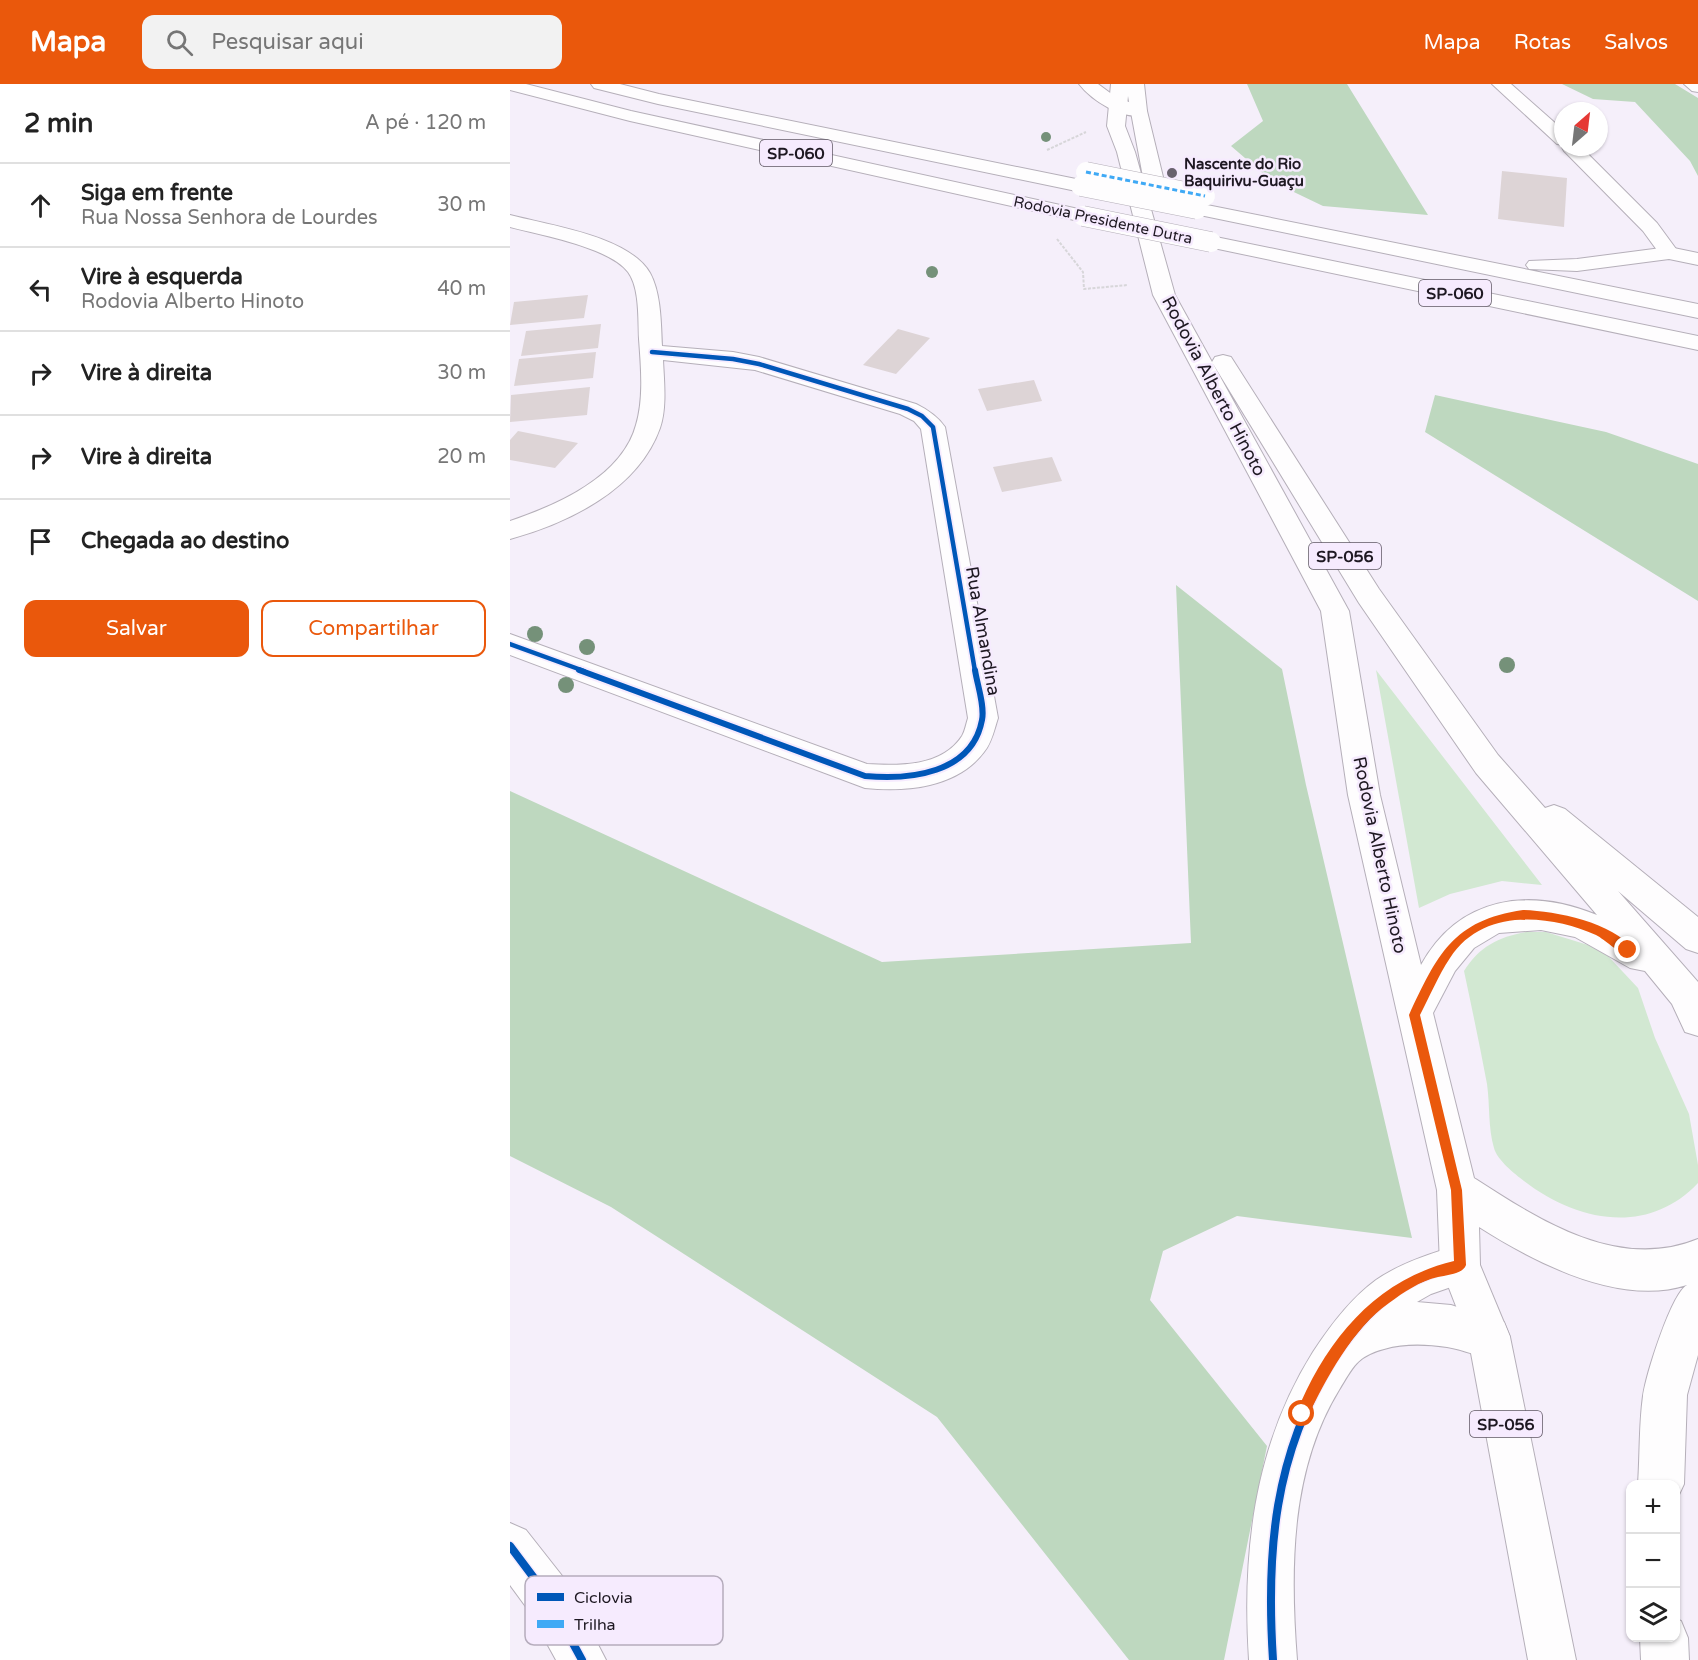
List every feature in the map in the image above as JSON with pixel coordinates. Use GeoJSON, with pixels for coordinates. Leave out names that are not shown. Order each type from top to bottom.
{"type":"FeatureCollection","features":[{"type":"Feature","properties":{"kind":"main road","name":"Rodovia Presidente Dutra"},"geometry":{"type":"LineString","coordinates":[[600,84],[658,99],[1201,202],[1415,255],[1698,311]]}},
{"type":"Feature","properties":{"kind":"main road"},"geometry":{"type":"LineString","coordinates":[[1088,84],[1101,97],[1128,97]]}},
{"type":"Feature","properties":{"kind":"main road"},"geometry":{"type":"LineString","coordinates":[[1500,84],[1554,132]]}},
{"type":"Feature","properties":{"kind":"main road"},"geometry":{"type":"LineString","coordinates":[[1693,84],[1698,87]]}},
{"type":"Feature","properties":{"kind":"main road","name":"Rodovia Presidente Dutra"},"geometry":{"type":"LineString","coordinates":[[510,85],[630,116],[1083,216],[1698,343]]}},
{"type":"Feature","properties":{"kind":"main road","name":"Rodovia Alberto Hinoto"},"geometry":{"type":"LineString","coordinates":[[1128,97],[1168,223],[1179,272],[1206,335],[1369,596],[1487,764],[1665,969]]}},
{"type":"Feature","properties":{"kind":"main road","name":"Rodovia Alberto Hinoto"},"geometry":{"type":"LineString","coordinates":[[1128,97],[1116,126],[1126,152],[1164,295],[1335,611],[1364,795],[1457,1190],[1460,1265],[1489,1337],[1552,1660]]}},
{"type":"Feature","properties":{"kind":"main road"},"geometry":{"type":"LineString","coordinates":[[1580,156],[1650,227],[1669,253]]}},
{"type":"Feature","properties":{"kind":"main road"},"geometry":{"type":"LineString","coordinates":[[510,221],[590,243],[617,254],[635,267],[644,285],[652,352],[649,426],[638,450],[613,478],[576,502],[510,530]]}},
{"type":"Feature","properties":{"kind":"main road"},"geometry":{"type":"LineString","coordinates":[[1415,255],[1562,266],[1669,253],[1698,259]]}},
{"type":"Feature","properties":{"kind":"main road","name":"Rua Almandina"},"geometry":{"type":"LineString","coordinates":[[510,644],[865,776],[896,779],[930,774],[956,760],[974,743],[983,718],[933,427],[922,416],[908,409],[759,364],[733,359],[652,352]]}},
{"type":"Feature","properties":{"kind":"main road"},"geometry":{"type":"LineString","coordinates":[[1487,764],[1616,867],[1698,938]]}},
{"type":"Feature","properties":{"kind":"main road"},"geometry":{"type":"LineString","coordinates":[[1414,1015],[1447,954],[1461,938],[1478,926],[1500,918],[1523,915],[1549,916],[1577,922],[1603,933],[1628,950],[1698,989]]}},
{"type":"Feature","properties":{"kind":"main road","name":"SP-056"},"geometry":{"type":"LineString","coordinates":[[1665,969],[1685,993],[1698,1020]]}},
{"type":"Feature","properties":{"kind":"main road"},"geometry":{"type":"LineString","coordinates":[[1457,1190],[1528,1236],[1562,1252],[1598,1263],[1641,1269],[1683,1268],[1698,1259]]}},
{"type":"Feature","properties":{"kind":"main road"},"geometry":{"type":"LineString","coordinates":[[1273,1660],[1269,1613],[1269,1556],[1276,1503],[1287,1453],[1302,1414],[1320,1377],[1360,1320],[1382,1300],[1407,1283],[1460,1265]]}},
{"type":"Feature","properties":{"kind":"main road"},"geometry":{"type":"LineString","coordinates":[[1661,1480],[1665,1395],[1688,1316],[1698,1300]]}},
{"type":"Feature","properties":{"kind":"main road"},"geometry":{"type":"LineString","coordinates":[[1342,1346],[1369,1332],[1396,1324],[1426,1322],[1456,1326],[1489,1337]]}},
{"type":"Feature","properties":{"kind":"main road"},"geometry":{"type":"LineString","coordinates":[[510,1546],[532,1576]]}},
{"type":"Feature","properties":{"kind":"main road"},"geometry":{"type":"LineString","coordinates":[[1538,1585],[1557,1660]]}},
{"type":"Feature","properties":{"kind":"main road"},"geometry":{"type":"LineString","coordinates":[[1664,1642],[1665,1660]]}},
{"type":"Feature","properties":{"kind":"main road"},"geometry":{"type":"LineString","coordinates":[[574,1645],[582,1660]]}},
{"type":"Feature","properties":{"kind":"path"},"geometry":{"type":"LineString","coordinates":[[1038,152],[1087,131]]}},
{"type":"Feature","properties":{"kind":"path"},"geometry":{"type":"LineString","coordinates":[[1052,232],[1083,272],[1084,289],[1136,285]]}},
{"type":"Feature","properties":{"kind":"green space"},"geometry":{"type":"Polygon","coordinates":[[[1247,84],[1347,84],[1428,215],[1323,206],[1273,182],[1231,146],[1263,121],[1247,84]]]}},
{"type":"Feature","properties":{"kind":"green space"},"geometry":{"type":"Polygon","coordinates":[[[1562,84],[1675,84],[1698,98],[1698,176],[1690,161],[1635,102],[1593,99],[1562,84]]]}},
{"type":"Feature","properties":{"kind":"green space"},"geometry":{"type":"Polygon","coordinates":[[[1435,395],[1606,432],[1698,464],[1698,601],[1425,432],[1435,395]]]}},
{"type":"Feature","properties":{"kind":"green space"},"geometry":{"type":"Polygon","coordinates":[[[1176,585],[1282,669],[1306,785],[1412,1238],[1237,1216],[1163,1251],[1150,1300],[1267,1446],[1224,1660],[1129,1660],[937,1417],[611,1207],[510,1156],[510,791],[882,962],[1191,943],[1176,585]]]}},
{"type":"Feature","properties":{"kind":"green space"},"geometry":{"type":"Polygon","coordinates":[[[1376,670],[1542,885],[1502,881],[1450,894],[1419,908],[1376,670]]]}},
{"type":"Feature","properties":{"kind":"green space"},"geometry":{"type":"Polygon","coordinates":[[[1526,932],[1546,932],[1588,945],[1608,956],[1638,988],[1655,1038],[1689,1114],[1698,1165],[1698,1183],[1678,1200],[1657,1211],[1635,1216],[1612,1217],[1589,1214],[1545,1195],[1524,1181],[1496,1153],[1491,1133],[1487,1084],[1464,971],[1476,955],[1490,944],[1526,932]]]}},
{"type":"Feature","properties":{"kind":"building"},"geometry":{"type":"Polygon","coordinates":[[[1502,171],[1567,178],[1564,227],[1498,219],[1502,171]]]}},
{"type":"Feature","properties":{"kind":"building"},"geometry":{"type":"Polygon","coordinates":[[[588,295],[584,318],[510,325],[514,302],[588,295]]]}},
{"type":"Feature","properties":{"kind":"building"},"geometry":{"type":"Polygon","coordinates":[[[601,324],[598,348],[521,356],[526,331],[601,324]]]}},
{"type":"Feature","properties":{"kind":"building"},"geometry":{"type":"Polygon","coordinates":[[[898,329],[930,338],[896,374],[863,365],[898,329]]]}},
{"type":"Feature","properties":{"kind":"building"},"geometry":{"type":"Polygon","coordinates":[[[596,352],[593,378],[514,386],[519,359],[596,352]]]}},
{"type":"Feature","properties":{"kind":"building"},"geometry":{"type":"Polygon","coordinates":[[[1034,380],[1042,401],[987,411],[978,389],[1034,380]]]}},
{"type":"Feature","properties":{"kind":"building"},"geometry":{"type":"Polygon","coordinates":[[[590,387],[587,415],[510,422],[511,395],[590,387]]]}},
{"type":"Feature","properties":{"kind":"building"},"geometry":{"type":"Polygon","coordinates":[[[518,431],[578,443],[555,468],[510,460],[510,440],[518,431]]]}},
{"type":"Feature","properties":{"kind":"building"},"geometry":{"type":"Polygon","coordinates":[[[1052,457],[1062,481],[1002,492],[993,467],[1052,457]]]}},
{"type":"Feature","properties":{"kind":"marked path"},"geometry":{"type":"LineString","coordinates":[[1086,172],[1205,196]]}},
{"type":"Feature","properties":{"kind":"cycle path"},"geometry":{"type":"LineString","coordinates":[[510,644],[865,776],[909,777],[937,770],[962,755],[976,739],[983,718],[933,427],[922,416],[908,409],[759,364],[733,359],[652,352]]}},
{"type":"Feature","properties":{"kind":"cycle path"},"geometry":{"type":"LineString","coordinates":[[1273,1660],[1270,1579],[1272,1539],[1278,1499],[1299,1423],[1316,1387],[1338,1352],[1377,1306],[1390,1295],[1421,1278],[1460,1265]]}},
{"type":"Feature","properties":{"kind":"cycle path"},"geometry":{"type":"LineString","coordinates":[[510,1546],[532,1576]]}},
{"type":"Feature","properties":{"kind":"cycle path"},"geometry":{"type":"LineString","coordinates":[[574,1645],[582,1660]]}},
{"type":"Feature","properties":{"kind":"place","name":"Nascente do Rio Baquirivu-Guaçu"},"geometry":{"type":"Point","coordinates":[1172,173]}},
{"type":"Feature","properties":{"kind":"route"},"geometry":{"type":"LineString","coordinates":[[1302,1414],[1320,1377],[1360,1320],[1382,1300],[1407,1283],[1432,1272],[1460,1265],[1457,1190],[1414,1015],[1447,954],[1461,938],[1478,926],[1500,918],[1523,915],[1549,916],[1577,922],[1603,933],[1628,950]]}}]}
